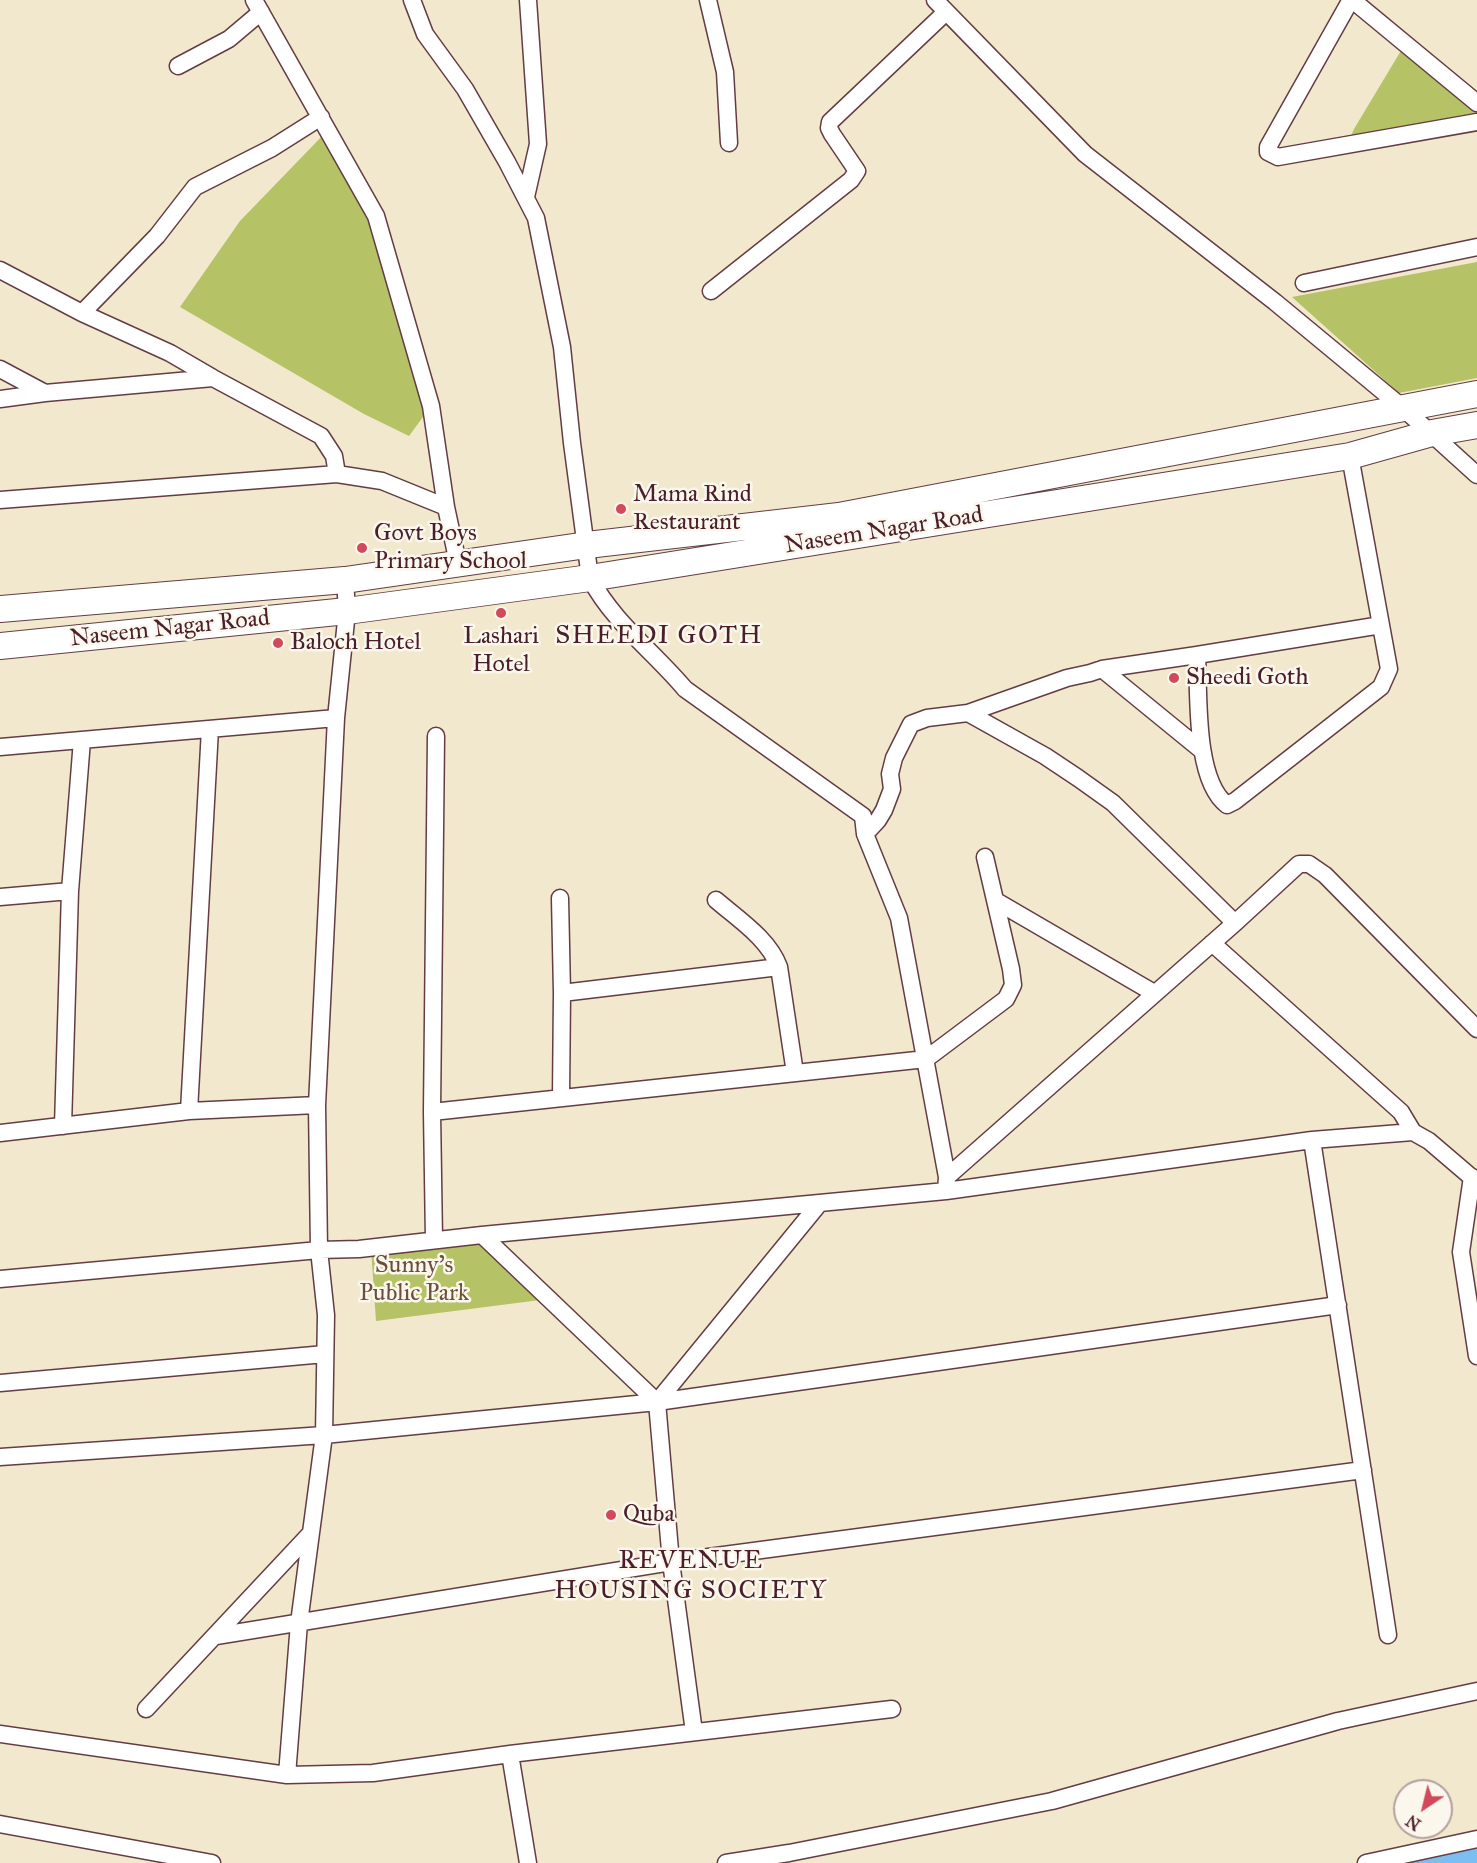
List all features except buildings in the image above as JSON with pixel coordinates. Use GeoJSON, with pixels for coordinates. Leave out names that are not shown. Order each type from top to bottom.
{"type":"FeatureCollection","features":[{"type":"Feature","properties":{"kind":"main road","name":"Naseem Nagar Road"},"geometry":{"type":"LineString","coordinates":[[0,609],[345,580],[586,545],[839,516],[1477,394]]}},
{"type":"Feature","properties":{"kind":"main road","name":"Naseem Nagar Road"},"geometry":{"type":"LineString","coordinates":[[0,646],[347,611],[590,578],[1350,456],[1432,433],[1477,425]]}},
{"type":"Feature","properties":{"kind":"street"},"geometry":{"type":"LineString","coordinates":[[412,0],[425,34],[465,89],[536,218],[562,347],[590,578],[598,594],[614,615],[666,666],[685,689],[863,816],[865,834],[898,918],[926,1059],[946,1184]]}},
{"type":"Feature","properties":{"kind":"street"},"geometry":{"type":"LineString","coordinates":[[526,197],[538,144],[528,0]]}},
{"type":"Feature","properties":{"kind":"street"},"geometry":{"type":"LineString","coordinates":[[708,0],[725,72],[729,142]]}},
{"type":"Feature","properties":{"kind":"street"},"geometry":{"type":"LineString","coordinates":[[1477,103],[1356,3],[1349,3],[1268,147],[1269,152],[1278,157],[1477,122]]}},
{"type":"Feature","properties":{"kind":"street"},"geometry":{"type":"LineString","coordinates":[[178,66],[229,39],[257,6],[321,117],[376,216],[431,406],[446,507],[458,563]]}},
{"type":"Feature","properties":{"kind":"street"},"geometry":{"type":"LineString","coordinates":[[711,291],[851,180],[857,171],[832,134],[830,122],[941,6],[1085,154],[1275,302],[1403,408],[1477,475]]}},
{"type":"Feature","properties":{"kind":"street"},"geometry":{"type":"LineString","coordinates":[[82,313],[157,236],[195,187],[272,148],[321,117]]}},
{"type":"Feature","properties":{"kind":"street"},"geometry":{"type":"LineString","coordinates":[[1304,283],[1477,247]]}},
{"type":"Feature","properties":{"kind":"street"},"geometry":{"type":"LineString","coordinates":[[0,270],[82,313],[170,353],[321,436],[334,456],[337,474]]}},
{"type":"Feature","properties":{"kind":"street"},"geometry":{"type":"LineString","coordinates":[[0,369],[45,393]]}},
{"type":"Feature","properties":{"kind":"street"},"geometry":{"type":"LineString","coordinates":[[0,399],[213,378]]}},
{"type":"Feature","properties":{"kind":"street"},"geometry":{"type":"LineString","coordinates":[[1197,655],[1200,749],[1218,798],[1227,805],[1381,687],[1389,669],[1350,456]]}},
{"type":"Feature","properties":{"kind":"street"},"geometry":{"type":"LineString","coordinates":[[0,500],[337,474],[382,481],[446,507]]}},
{"type":"Feature","properties":{"kind":"street"},"geometry":{"type":"LineString","coordinates":[[286,1775],[299,1623],[324,1435],[326,1315],[319,1250],[317,1105],[336,718],[347,611],[345,580]]}},
{"type":"Feature","properties":{"kind":"street"},"geometry":{"type":"LineString","coordinates":[[865,834],[884,810],[892,789],[890,774],[894,758],[911,724],[927,718],[968,713],[1067,678],[1102,669],[1381,625]]}},
{"type":"Feature","properties":{"kind":"street"},"geometry":{"type":"LineString","coordinates":[[1102,669],[1200,749]]}},
{"type":"Feature","properties":{"kind":"street"},"geometry":{"type":"LineString","coordinates":[[968,713],[1045,756],[1113,803],[1235,923]]}},
{"type":"Feature","properties":{"kind":"street"},"geometry":{"type":"LineString","coordinates":[[0,747],[336,718]]}},
{"type":"Feature","properties":{"kind":"street"},"geometry":{"type":"LineString","coordinates":[[189,1111],[210,729]]}},
{"type":"Feature","properties":{"kind":"street"},"geometry":{"type":"LineString","coordinates":[[434,1240],[432,1112],[436,736]]}},
{"type":"Feature","properties":{"kind":"street"},"geometry":{"type":"LineString","coordinates":[[63,1126],[70,891],[82,740]]}},
{"type":"Feature","properties":{"kind":"street"},"geometry":{"type":"LineString","coordinates":[[432,1112],[926,1059],[1006,999],[1013,985],[985,857]]}},
{"type":"Feature","properties":{"kind":"street"},"geometry":{"type":"LineString","coordinates":[[946,1184],[1154,993],[1299,864],[1309,864],[1325,875],[1477,1029]]}},
{"type":"Feature","properties":{"kind":"street"},"geometry":{"type":"LineString","coordinates":[[0,897],[70,891]]}},
{"type":"Feature","properties":{"kind":"street"},"geometry":{"type":"LineString","coordinates":[[560,898],[561,1098]]}},
{"type":"Feature","properties":{"kind":"street"},"geometry":{"type":"LineString","coordinates":[[716,900],[776,957],[795,1072]]}},
{"type":"Feature","properties":{"kind":"street"},"geometry":{"type":"LineString","coordinates":[[996,901],[1154,993]]}},
{"type":"Feature","properties":{"kind":"street"},"geometry":{"type":"LineString","coordinates":[[1212,943],[1401,1112],[1413,1132],[1430,1141],[1474,1180],[1461,1252],[1477,1356]]}},
{"type":"Feature","properties":{"kind":"street"},"geometry":{"type":"LineString","coordinates":[[562,993],[779,967]]}},
{"type":"Feature","properties":{"kind":"street"},"geometry":{"type":"LineString","coordinates":[[0,1133],[189,1111],[317,1105]]}},
{"type":"Feature","properties":{"kind":"street"},"geometry":{"type":"LineString","coordinates":[[0,1279],[319,1250],[359,1249],[482,1235],[819,1204],[946,1184],[1312,1140],[1413,1132]]}},
{"type":"Feature","properties":{"kind":"street"},"geometry":{"type":"LineString","coordinates":[[1312,1140],[1388,1635]]}},
{"type":"Feature","properties":{"kind":"street"},"geometry":{"type":"LineString","coordinates":[[657,1402],[819,1204]]}},
{"type":"Feature","properties":{"kind":"street"},"geometry":{"type":"LineString","coordinates":[[482,1235],[657,1402],[671,1562],[694,1732]]}},
{"type":"Feature","properties":{"kind":"street"},"geometry":{"type":"LineString","coordinates":[[0,1457],[324,1435],[657,1402],[1338,1305]]}},
{"type":"Feature","properties":{"kind":"street"},"geometry":{"type":"LineString","coordinates":[[0,1383],[325,1354]]}},
{"type":"Feature","properties":{"kind":"street"},"geometry":{"type":"LineString","coordinates":[[216,1635],[671,1562],[1363,1470]]}},
{"type":"Feature","properties":{"kind":"street"},"geometry":{"type":"LineString","coordinates":[[146,1709],[310,1534]]}},
{"type":"Feature","properties":{"kind":"street"},"geometry":{"type":"LineString","coordinates":[[726,1863],[789,1853],[1052,1801],[1338,1721],[1477,1691]]}},
{"type":"Feature","properties":{"kind":"street"},"geometry":{"type":"LineString","coordinates":[[0,1734],[286,1775],[373,1773],[510,1754],[892,1709]]}},
{"type":"Feature","properties":{"kind":"street"},"geometry":{"type":"LineString","coordinates":[[510,1754],[528,1863]]}},
{"type":"Feature","properties":{"kind":"street"},"geometry":{"type":"LineString","coordinates":[[0,1824],[212,1863]]}},
{"type":"Feature","properties":{"kind":"street"},"geometry":{"type":"LineString","coordinates":[[1366,1863],[1477,1839]]}},
{"type":"Feature","properties":{"kind":"green space"},"geometry":{"type":"Polygon","coordinates":[[[1405,44],[1477,103],[1477,122],[1347,145],[1354,129],[1405,44]]]}},
{"type":"Feature","properties":{"kind":"green space"},"geometry":{"type":"Polygon","coordinates":[[[328,130],[376,216],[431,406],[409,436],[364,414],[180,307],[240,221],[328,130]]]}},
{"type":"Feature","properties":{"kind":"green space"},"geometry":{"type":"Polygon","coordinates":[[[1477,262],[1477,378],[1399,393],[1292,297],[1477,262]]]}},
{"type":"Feature","properties":{"kind":"green space","name":"Sunny's Public Park"},"geometry":{"type":"Polygon","coordinates":[[[482,1235],[548,1299],[376,1321],[371,1248],[482,1235]]]}},
{"type":"Feature","properties":{"kind":"water"},"geometry":{"type":"Polygon","coordinates":[[[1477,1839],[1477,1863],[1366,1863],[1477,1839]]]}},
{"type":"Feature","properties":{"kind":"place","name":"Mama Rind Restaurant"},"geometry":{"type":"Point","coordinates":[621,509]}},
{"type":"Feature","properties":{"kind":"place","name":"Govt Boys Primary School"},"geometry":{"type":"Point","coordinates":[362,548]}},
{"type":"Feature","properties":{"kind":"place","name":"Lashari Hotel"},"geometry":{"type":"Point","coordinates":[501,613]}},
{"type":"Feature","properties":{"kind":"place","name":"Baloch Hotel"},"geometry":{"type":"Point","coordinates":[278,643]}},
{"type":"Feature","properties":{"kind":"place","name":"Sheedi Goth"},"geometry":{"type":"Point","coordinates":[1174,678]}},
{"type":"Feature","properties":{"kind":"place","name":"Quba"},"geometry":{"type":"Point","coordinates":[611,1515]}},
{"type":"Feature","properties":{"kind":"district","name":"SHEEDI GOTH"},"geometry":{"type":"Point","coordinates":[659,637]}},
{"type":"Feature","properties":{"kind":"district","name":"REVENUE HOUSING SOCIETY"},"geometry":{"type":"Point","coordinates":[691,1576]}}]}
